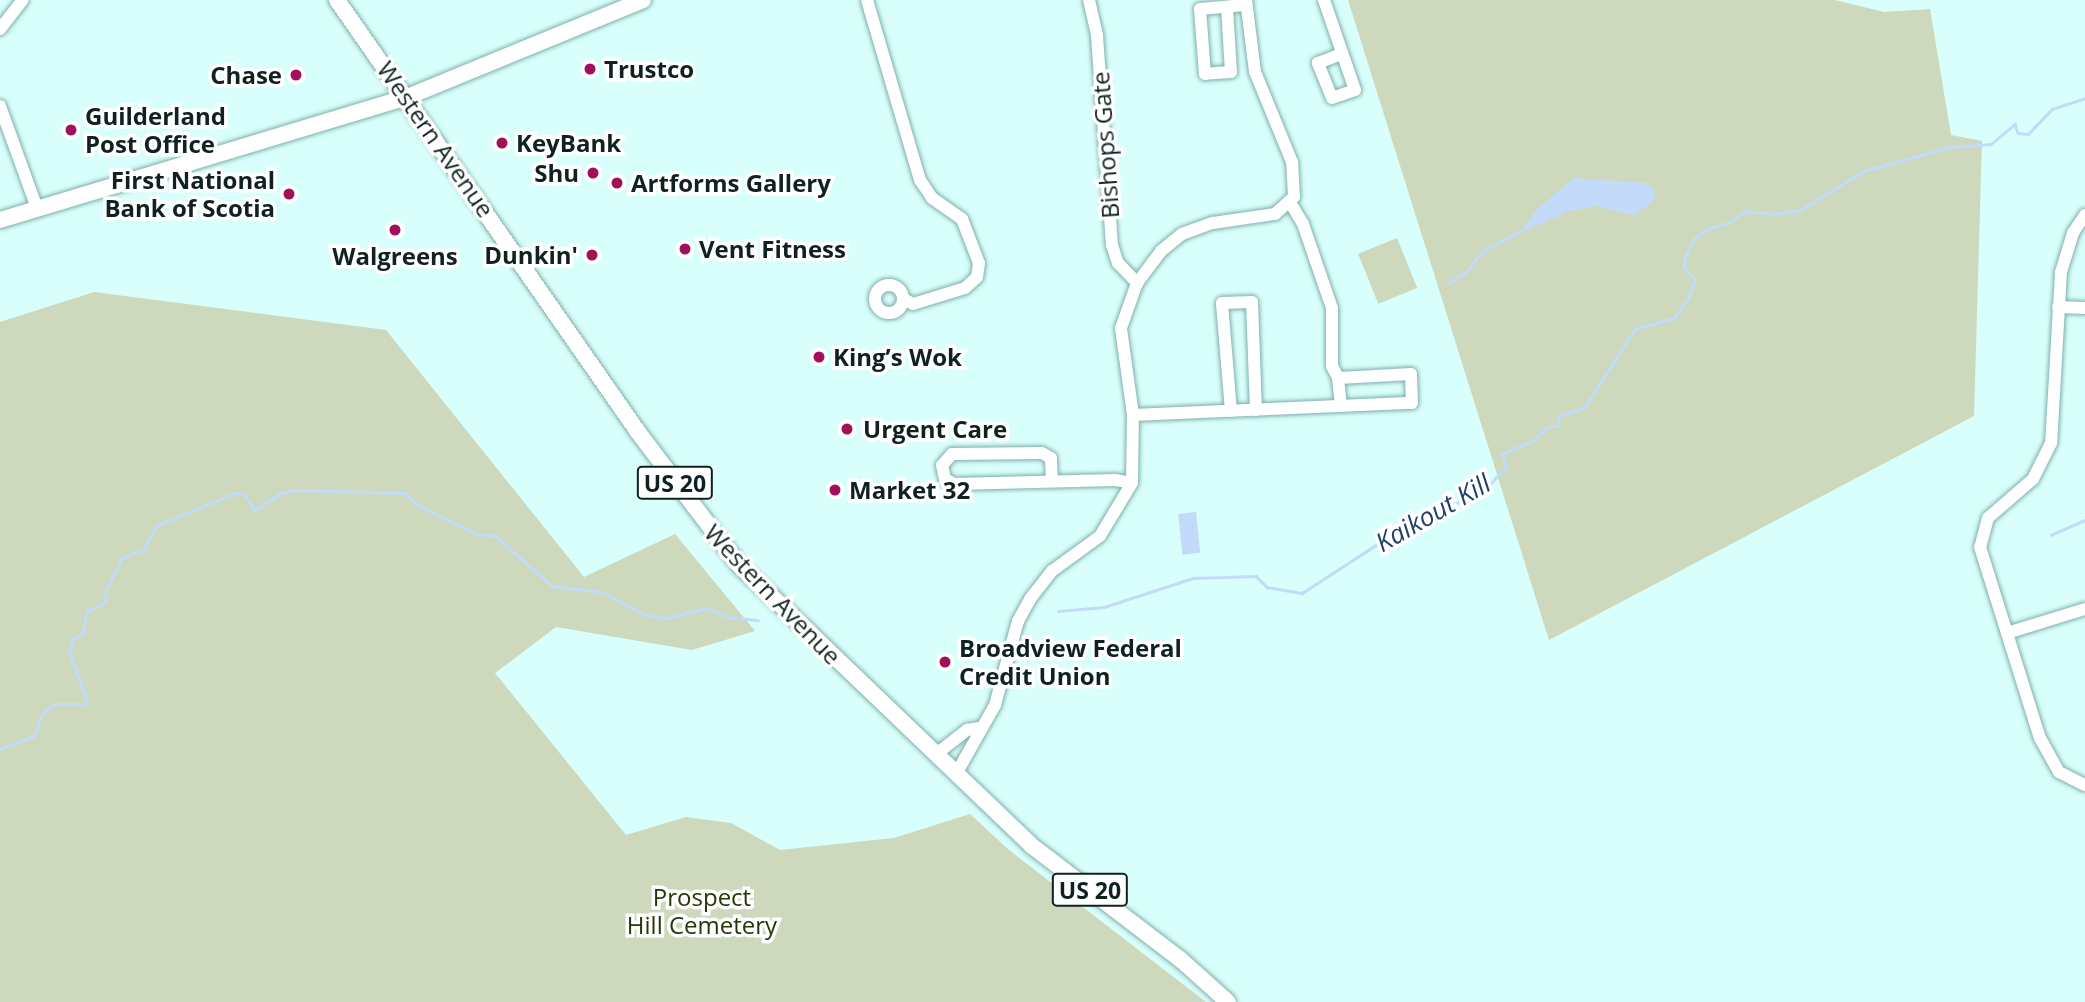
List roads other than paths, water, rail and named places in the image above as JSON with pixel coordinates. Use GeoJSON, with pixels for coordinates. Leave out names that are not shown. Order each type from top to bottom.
{"type":"FeatureCollection","features":[{"type":"Feature","properties":{"kind":"main road","name":"Western Avenue"},"geometry":{"type":"LineString","coordinates":[[337,0],[709,528],[779,607],[1032,846],[1180,959],[1228,1002]]}},
{"type":"Feature","properties":{"kind":"main road"},"geometry":{"type":"LineString","coordinates":[[0,220],[407,97],[643,0]]}},
{"type":"Feature","properties":{"kind":"street"},"geometry":{"type":"LineString","coordinates":[[0,29],[23,0]]}},
{"type":"Feature","properties":{"kind":"street"},"geometry":{"type":"LineString","coordinates":[[867,0],[920,180],[932,198],[962,219],[979,263],[976,277],[965,288],[913,304],[904,299]]}},
{"type":"Feature","properties":{"kind":"street","name":"Bishops Gate"},"geometry":{"type":"LineString","coordinates":[[1088,0],[1097,36],[1112,245],[1118,263],[1137,283]]}},
{"type":"Feature","properties":{"kind":"street"},"geometry":{"type":"LineString","coordinates":[[1324,0],[1342,54]]}},
{"type":"Feature","properties":{"kind":"street"},"geometry":{"type":"LineString","coordinates":[[1227,7],[1231,72],[1205,74],[1200,9],[1246,2],[1255,72],[1296,175],[1291,204],[1303,224],[1332,308],[1332,366],[1338,378],[1341,406]]}},
{"type":"Feature","properties":{"kind":"street"},"geometry":{"type":"LineString","coordinates":[[0,106],[37,208]]}},
{"type":"Feature","properties":{"kind":"street"},"geometry":{"type":"LineString","coordinates":[[956,775],[979,738],[978,728],[995,705],[1018,621],[1030,599],[1052,571],[1100,537],[1132,483],[1133,415],[1121,328],[1137,283],[1161,251],[1182,234],[1213,223],[1275,214],[1291,204]]}},
{"type":"Feature","properties":{"kind":"street"},"geometry":{"type":"LineString","coordinates":[[2085,215],[2063,258],[2051,443],[2033,479],[1989,518],[1980,547],[2049,757],[2059,772],[2085,785]]}},
{"type":"Feature","properties":{"kind":"street"},"geometry":{"type":"LineString","coordinates":[[1231,411],[1222,303],[1252,302],[1256,410]]}},
{"type":"Feature","properties":{"kind":"street"},"geometry":{"type":"LineString","coordinates":[[2058,307],[2085,308]]}},
{"type":"Feature","properties":{"kind":"street"},"geometry":{"type":"LineString","coordinates":[[1133,415],[1412,403],[1411,374],[1338,378]]}},
{"type":"Feature","properties":{"kind":"street"},"geometry":{"type":"LineString","coordinates":[[1052,480],[1051,458],[1042,453],[953,454],[942,465],[945,480],[954,484],[1052,480],[1132,483]]}},
{"type":"Feature","properties":{"kind":"street"},"geometry":{"type":"LineString","coordinates":[[2007,633],[2085,609]]}},
{"type":"Feature","properties":{"kind":"street"},"geometry":{"type":"LineString","coordinates":[[935,755],[967,730],[978,728]]}},
{"type":"Feature","properties":{"kind":"water"},"geometry":{"type":"Polygon","coordinates":[[[1574,178],[1647,183],[1656,193],[1653,202],[1634,215],[1596,206],[1569,211],[1520,233],[1537,209],[1574,178]]]}},
{"type":"Feature","properties":{"kind":"water"},"geometry":{"type":"Polygon","coordinates":[[[1196,512],[1200,553],[1182,555],[1178,514],[1196,512]]]}},
{"type":"Feature","properties":{"kind":"waterway","name":"Kaikout Kill"},"geometry":{"type":"LineString","coordinates":[[1058,611],[1104,607],[1193,578],[1256,576],[1267,587],[1302,593],[1425,513],[1447,508],[1486,488],[1506,467],[1502,454],[1534,440],[1547,427],[1557,427],[1559,416],[1584,408],[1635,329],[1674,318],[1688,299],[1695,280],[1684,268],[1685,257],[1694,239],[1707,229],[1730,222],[1746,211],[1773,214],[1800,210],[1864,171],[1950,147],[1991,144],[2015,124],[2018,133],[2028,134],[2052,109],[2085,98]]}},
{"type":"Feature","properties":{"kind":"waterway"},"geometry":{"type":"LineString","coordinates":[[1448,283],[1466,272],[1483,251],[1521,231]]}},
{"type":"Feature","properties":{"kind":"waterway","name":"Kaikout Kill"},"geometry":{"type":"LineString","coordinates":[[0,749],[34,736],[42,714],[54,704],[88,704],[69,651],[74,638],[83,633],[87,611],[105,603],[106,589],[122,558],[144,549],[156,526],[235,493],[244,494],[255,510],[281,493],[295,490],[404,493],[421,507],[477,534],[496,536],[552,586],[603,592],[645,615],[667,618],[706,608],[728,617],[758,620]]}},
{"type":"Feature","properties":{"kind":"waterway"},"geometry":{"type":"LineString","coordinates":[[2051,535],[2085,520]]}},
{"type":"Feature","properties":{"kind":"place","name":"Trustco"},"geometry":{"type":"Point","coordinates":[590,69]}},
{"type":"Feature","properties":{"kind":"place","name":"Chase"},"geometry":{"type":"Point","coordinates":[296,75]}},
{"type":"Feature","properties":{"kind":"place","name":"Guilderland Post Office"},"geometry":{"type":"Point","coordinates":[71,130]}},
{"type":"Feature","properties":{"kind":"place","name":"KeyBank"},"geometry":{"type":"Point","coordinates":[502,143]}},
{"type":"Feature","properties":{"kind":"place","name":"Shu"},"geometry":{"type":"Point","coordinates":[593,173]}},
{"type":"Feature","properties":{"kind":"place","name":"Artforms Gallery"},"geometry":{"type":"Point","coordinates":[617,183]}},
{"type":"Feature","properties":{"kind":"place","name":"First National Bank of Scotia"},"geometry":{"type":"Point","coordinates":[289,194]}},
{"type":"Feature","properties":{"kind":"place","name":"Walgreens"},"geometry":{"type":"Point","coordinates":[395,230]}},
{"type":"Feature","properties":{"kind":"place","name":"Vent Fitness"},"geometry":{"type":"Point","coordinates":[685,249]}},
{"type":"Feature","properties":{"kind":"place","name":"Dunkin'"},"geometry":{"type":"Point","coordinates":[592,255]}},
{"type":"Feature","properties":{"kind":"place","name":"King’s Wok"},"geometry":{"type":"Point","coordinates":[819,357]}},
{"type":"Feature","properties":{"kind":"place","name":"Urgent Care"},"geometry":{"type":"Point","coordinates":[847,429]}},
{"type":"Feature","properties":{"kind":"place","name":"Market 32"},"geometry":{"type":"Point","coordinates":[835,490]}},
{"type":"Feature","properties":{"kind":"place","name":"Broadview Federal Credit Union"},"geometry":{"type":"Point","coordinates":[945,662]}},
{"type":"Feature","properties":{"kind":"park label","name":"Prospect Hill Cemetery"},"geometry":{"type":"Point","coordinates":[702,911]}}]}
